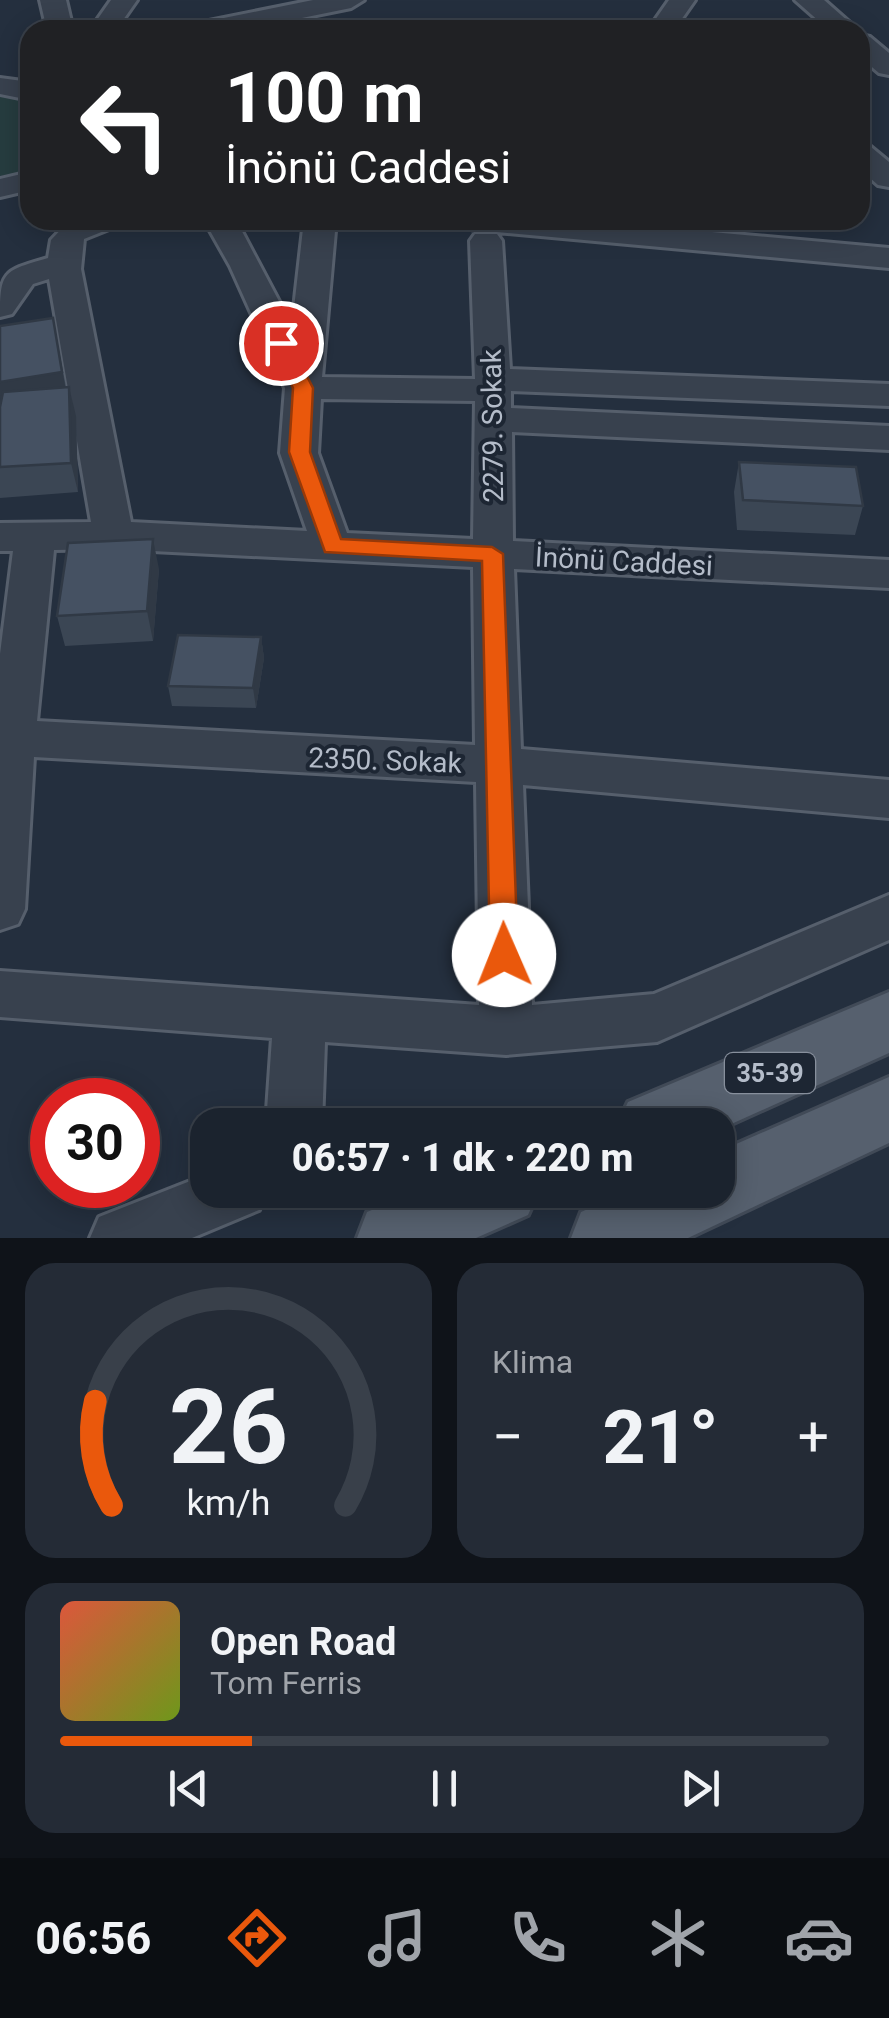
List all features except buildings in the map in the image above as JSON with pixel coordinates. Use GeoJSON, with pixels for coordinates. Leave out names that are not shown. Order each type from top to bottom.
{"type":"FeatureCollection","features":[{"type":"Feature","properties":{"kind":"main road","name":"35-39"},"geometry":{"type":"LineString","coordinates":[[691,1108],[889,1022]]}},
{"type":"Feature","properties":{"kind":"main road"},"geometry":{"type":"LineString","coordinates":[[735,1180],[889,1110]]}},
{"type":"Feature","properties":{"kind":"main road"},"geometry":{"type":"LineString","coordinates":[[393,1238],[462,1208]]}},
{"type":"Feature","properties":{"kind":"main road"},"geometry":{"type":"LineString","coordinates":[[607,1238],[673,1208]]}},
{"type":"Feature","properties":{"kind":"street"},"geometry":{"type":"LineString","coordinates":[[253,20],[351,0]]}},
{"type":"Feature","properties":{"kind":"street"},"geometry":{"type":"LineString","coordinates":[[808,0],[833,20]]}},
{"type":"Feature","properties":{"kind":"street"},"geometry":{"type":"LineString","coordinates":[[870,58],[884,81]]}},
{"type":"Feature","properties":{"kind":"street"},"geometry":{"type":"LineString","coordinates":[[870,162],[889,178]]}},
{"type":"Feature","properties":{"kind":"street"},"geometry":{"type":"LineString","coordinates":[[72,230],[65,238],[64,264],[112,535]]}},
{"type":"Feature","properties":{"kind":"street"},"geometry":{"type":"LineString","coordinates":[[226,230],[247,266],[303,388]]}},
{"type":"Feature","properties":{"kind":"street"},"geometry":{"type":"LineString","coordinates":[[319,230],[300,452],[332,546]]}},
{"type":"Feature","properties":{"kind":"street","name":"2279. Sokak"},"geometry":{"type":"LineString","coordinates":[[481,230],[493,396],[492,554],[506,1031]]}},
{"type":"Feature","properties":{"kind":"street"},"geometry":{"type":"LineString","coordinates":[[612,230],[889,258]]}},
{"type":"Feature","properties":{"kind":"street"},"geometry":{"type":"LineString","coordinates":[[743,230],[758,247]]}},
{"type":"Feature","properties":{"kind":"street"},"geometry":{"type":"LineString","coordinates":[[0,308],[21,278],[64,264]]}},
{"type":"Feature","properties":{"kind":"street"},"geometry":{"type":"LineString","coordinates":[[303,388],[493,396],[889,395]]}},
{"type":"Feature","properties":{"kind":"street"},"geometry":{"type":"LineString","coordinates":[[493,396],[889,438]]}},
{"type":"Feature","properties":{"kind":"street","name":"İnönü Caddesi"},"geometry":{"type":"LineString","coordinates":[[18,538],[112,535],[889,574]]}},
{"type":"Feature","properties":{"kind":"street"},"geometry":{"type":"LineString","coordinates":[[0,909],[18,538]]}},
{"type":"Feature","properties":{"kind":"street","name":"2350. Sokak"},"geometry":{"type":"LineString","coordinates":[[6,738],[500,765],[889,798]]}},
{"type":"Feature","properties":{"kind":"street"},"geometry":{"type":"LineString","coordinates":[[0,994],[506,1031],[657,1018],[889,917]]}},
{"type":"Feature","properties":{"kind":"street"},"geometry":{"type":"LineString","coordinates":[[295,1108],[300,1016]]}},
{"type":"Feature","properties":{"kind":"street"},"geometry":{"type":"LineString","coordinates":[[120,1238],[194,1208]]}},
{"type":"Feature","properties":{"kind":"green space"},"geometry":{"type":"Polygon","coordinates":[[[0,94],[20,97],[20,172],[0,176],[0,94]]]}},
{"type":"Feature","properties":{"kind":"route"},"geometry":{"type":"LineString","coordinates":[[281,343],[303,388],[300,452],[332,546],[492,554],[504,955]]}}]}
